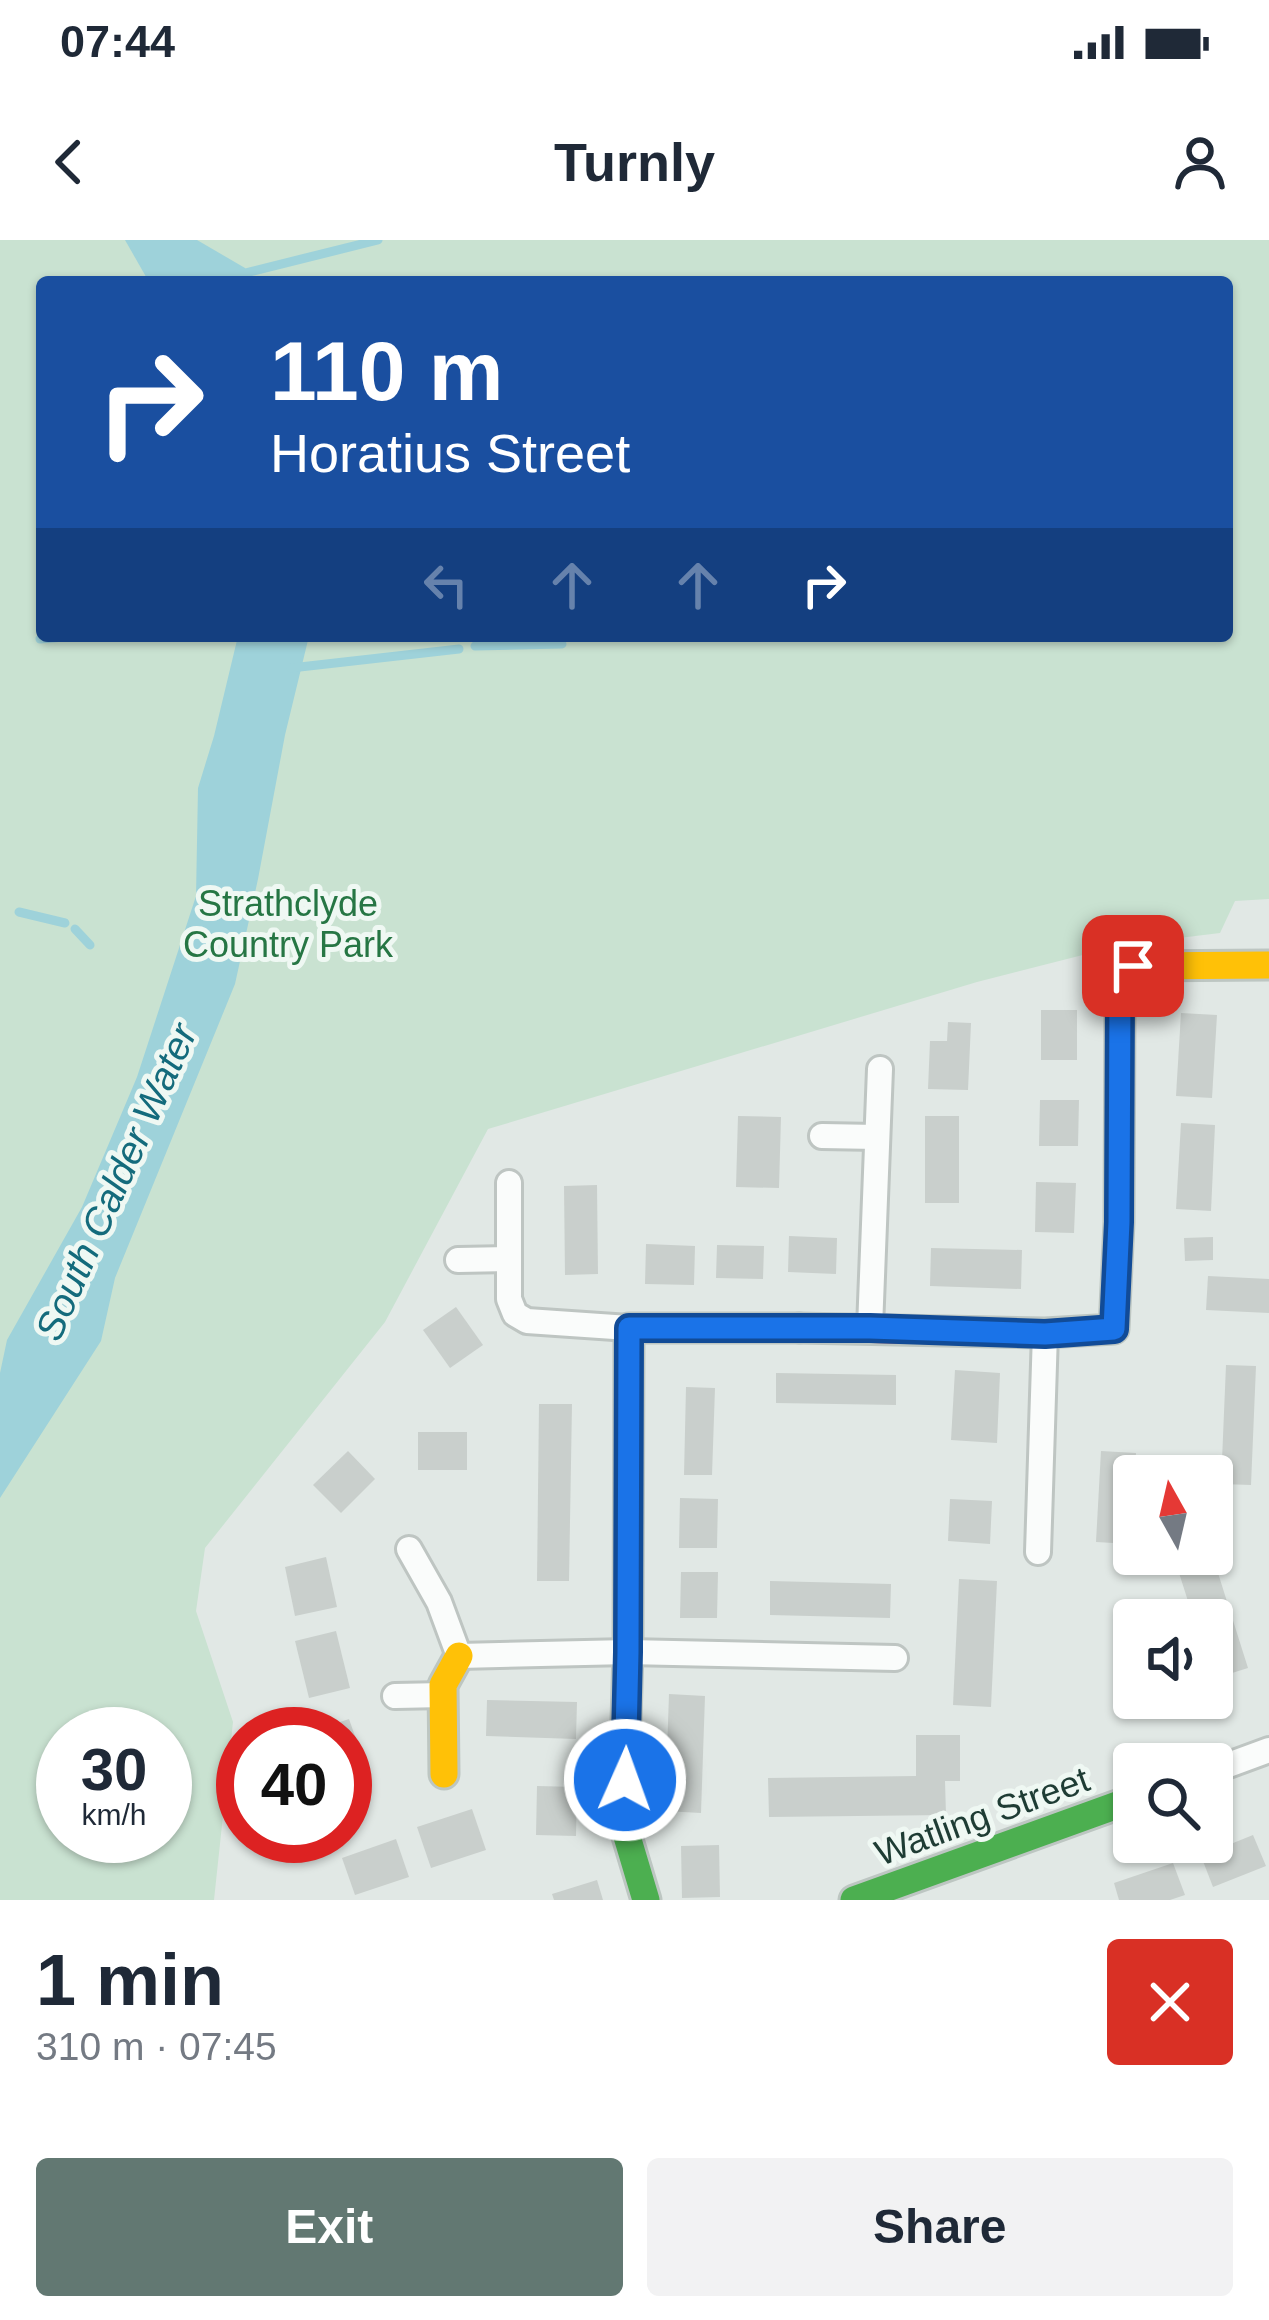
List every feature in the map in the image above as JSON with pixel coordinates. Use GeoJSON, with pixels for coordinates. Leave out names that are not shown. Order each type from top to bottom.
{"type":"FeatureCollection","features":[{"type":"Feature","properties":{"kind":"street"},"geometry":{"type":"LineString","coordinates":[[509,1183],[509,1300],[515,1314],[527,1321],[629,1328],[1045,1334],[1114,1329],[1120,988],[1126,973],[1133,966],[1269,965]]}},
{"type":"Feature","properties":{"kind":"street"},"geometry":{"type":"LineString","coordinates":[[870,1328],[880,1069]]}},
{"type":"Feature","properties":{"kind":"street"},"geometry":{"type":"LineString","coordinates":[[822,1136],[877,1137]]}},
{"type":"Feature","properties":{"kind":"street"},"geometry":{"type":"LineString","coordinates":[[458,1260],[509,1259]]}},
{"type":"Feature","properties":{"kind":"street"},"geometry":{"type":"LineString","coordinates":[[629,1328],[623,1823],[646,1900]]}},
{"type":"Feature","properties":{"kind":"street"},"geometry":{"type":"LineString","coordinates":[[1038,1552],[1045,1334]]}},
{"type":"Feature","properties":{"kind":"street"},"geometry":{"type":"LineString","coordinates":[[409,1549],[439,1602],[459,1656],[443,1685],[444,1774]]}},
{"type":"Feature","properties":{"kind":"street"},"geometry":{"type":"LineString","coordinates":[[459,1656],[628,1652],[895,1658]]}},
{"type":"Feature","properties":{"kind":"street"},"geometry":{"type":"LineString","coordinates":[[395,1696],[444,1695]]}},
{"type":"Feature","properties":{"kind":"street"},"geometry":{"type":"LineString","coordinates":[[1233,1763],[1269,1750]]}},
{"type":"Feature","properties":{"kind":"street","name":"Watling Street"},"geometry":{"type":"LineString","coordinates":[[854,1900],[1113,1807]]}},
{"type":"Feature","properties":{"kind":"green space","name":"Strathclyde Country Park"},"geometry":{"type":"Polygon","coordinates":[[[0,240],[1269,240],[1269,899],[1235,901],[1220,933],[1122,945],[977,982],[488,1129],[385,1322],[205,1548],[196,1611],[228,1707],[216,1707],[214,1900],[0,1900],[0,240]]]}},
{"type":"Feature","properties":{"kind":"water"},"geometry":{"type":"Polygon","coordinates":[[[125,240],[197,240],[251,276],[146,276],[125,240]]]}},
{"type":"Feature","properties":{"kind":"water","name":"South Calder Water"},"geometry":{"type":"Polygon","coordinates":[[[237,642],[308,642],[235,984],[115,1278],[101,1341],[0,1498],[0,1373],[7,1340],[82,1207],[137,1077],[196,896],[198,788],[237,642]]]}},
{"type":"Feature","properties":{"kind":"building"},"geometry":{"type":"Polygon","coordinates":[[[1041,1010],[1077,1010],[1077,1060],[1041,1060],[1041,1010]]]}},
{"type":"Feature","properties":{"kind":"building"},"geometry":{"type":"Polygon","coordinates":[[[1181,1013],[1217,1015],[1212,1098],[1176,1096],[1181,1013]]]}},
{"type":"Feature","properties":{"kind":"building"},"geometry":{"type":"Polygon","coordinates":[[[948,1022],[971,1023],[968,1090],[928,1089],[930,1041],[947,1041],[948,1022]]]}},
{"type":"Feature","properties":{"kind":"building"},"geometry":{"type":"Polygon","coordinates":[[[1040,1100],[1079,1100],[1078,1146],[1039,1146],[1040,1100]]]}},
{"type":"Feature","properties":{"kind":"building"},"geometry":{"type":"Polygon","coordinates":[[[738,1116],[781,1117],[779,1188],[736,1187],[738,1116]]]}},
{"type":"Feature","properties":{"kind":"building"},"geometry":{"type":"Polygon","coordinates":[[[925,1116],[959,1116],[959,1203],[925,1203],[925,1116]]]}},
{"type":"Feature","properties":{"kind":"building"},"geometry":{"type":"Polygon","coordinates":[[[1181,1123],[1215,1125],[1211,1211],[1176,1209],[1181,1123]]]}},
{"type":"Feature","properties":{"kind":"building"},"geometry":{"type":"Polygon","coordinates":[[[1036,1182],[1076,1183],[1074,1233],[1035,1232],[1036,1182]]]}},
{"type":"Feature","properties":{"kind":"building"},"geometry":{"type":"Polygon","coordinates":[[[597,1185],[598,1274],[565,1275],[564,1186],[597,1185]]]}},
{"type":"Feature","properties":{"kind":"building"},"geometry":{"type":"Polygon","coordinates":[[[789,1236],[837,1238],[836,1274],[788,1272],[789,1236]]]}},
{"type":"Feature","properties":{"kind":"building"},"geometry":{"type":"Polygon","coordinates":[[[1213,1237],[1213,1260],[1185,1261],[1184,1238],[1213,1237]]]}},
{"type":"Feature","properties":{"kind":"building"},"geometry":{"type":"Polygon","coordinates":[[[646,1244],[695,1246],[694,1285],[645,1284],[646,1244]]]}},
{"type":"Feature","properties":{"kind":"building"},"geometry":{"type":"Polygon","coordinates":[[[717,1245],[764,1246],[763,1279],[716,1278],[717,1245]]]}},
{"type":"Feature","properties":{"kind":"building"},"geometry":{"type":"Polygon","coordinates":[[[931,1248],[1022,1250],[1021,1289],[930,1286],[931,1248]]]}},
{"type":"Feature","properties":{"kind":"building"},"geometry":{"type":"Polygon","coordinates":[[[1208,1276],[1269,1279],[1269,1313],[1206,1310],[1208,1276]]]}},
{"type":"Feature","properties":{"kind":"building"},"geometry":{"type":"Polygon","coordinates":[[[456,1307],[483,1345],[450,1368],[423,1330],[456,1307]]]}},
{"type":"Feature","properties":{"kind":"building"},"geometry":{"type":"Polygon","coordinates":[[[1226,1365],[1256,1366],[1251,1485],[1233,1484],[1233,1455],[1222,1455],[1226,1365]]]}},
{"type":"Feature","properties":{"kind":"building"},"geometry":{"type":"Polygon","coordinates":[[[955,1370],[1000,1373],[997,1443],[951,1440],[955,1370]]]}},
{"type":"Feature","properties":{"kind":"building"},"geometry":{"type":"Polygon","coordinates":[[[776,1373],[896,1375],[896,1405],[776,1403],[776,1373]]]}},
{"type":"Feature","properties":{"kind":"building"},"geometry":{"type":"Polygon","coordinates":[[[686,1387],[715,1388],[712,1475],[684,1475],[686,1387]]]}},
{"type":"Feature","properties":{"kind":"building"},"geometry":{"type":"Polygon","coordinates":[[[539,1404],[572,1404],[569,1581],[537,1581],[539,1404]]]}},
{"type":"Feature","properties":{"kind":"building"},"geometry":{"type":"Polygon","coordinates":[[[418,1432],[467,1432],[467,1470],[418,1470],[418,1432]]]}},
{"type":"Feature","properties":{"kind":"building"},"geometry":{"type":"Polygon","coordinates":[[[348,1451],[375,1479],[341,1513],[313,1485],[348,1451]]]}},
{"type":"Feature","properties":{"kind":"building"},"geometry":{"type":"Polygon","coordinates":[[[1101,1451],[1136,1453],[1113,1455],[1113,1543],[1096,1542],[1101,1451]]]}},
{"type":"Feature","properties":{"kind":"building"},"geometry":{"type":"Polygon","coordinates":[[[680,1498],[718,1499],[717,1548],[679,1548],[680,1498]]]}},
{"type":"Feature","properties":{"kind":"building"},"geometry":{"type":"Polygon","coordinates":[[[950,1499],[992,1501],[990,1544],[948,1541],[950,1499]]]}},
{"type":"Feature","properties":{"kind":"building"},"geometry":{"type":"Polygon","coordinates":[[[326,1557],[337,1607],[295,1616],[285,1567],[326,1557]]]}},
{"type":"Feature","properties":{"kind":"building"},"geometry":{"type":"Polygon","coordinates":[[[681,1572],[718,1572],[717,1618],[680,1618],[681,1572]]]}},
{"type":"Feature","properties":{"kind":"building"},"geometry":{"type":"Polygon","coordinates":[[[1180,1575],[1219,1575],[1226,1599],[1187,1599],[1180,1575]]]}},
{"type":"Feature","properties":{"kind":"building"},"geometry":{"type":"Polygon","coordinates":[[[959,1579],[997,1581],[991,1707],[953,1705],[959,1579]]]}},
{"type":"Feature","properties":{"kind":"building"},"geometry":{"type":"Polygon","coordinates":[[[770,1581],[891,1584],[890,1618],[770,1615],[770,1581]]]}},
{"type":"Feature","properties":{"kind":"building"},"geometry":{"type":"Polygon","coordinates":[[[1233,1620],[1248,1668],[1233,1673],[1233,1620]]]}},
{"type":"Feature","properties":{"kind":"building"},"geometry":{"type":"Polygon","coordinates":[[[336,1631],[350,1688],[309,1698],[295,1641],[336,1631]]]}},
{"type":"Feature","properties":{"kind":"building"},"geometry":{"type":"Polygon","coordinates":[[[669,1694],[705,1696],[701,1813],[665,1811],[669,1694]]]}},
{"type":"Feature","properties":{"kind":"building"},"geometry":{"type":"Polygon","coordinates":[[[487,1700],[577,1702],[576,1739],[486,1736],[487,1700]]]}},
{"type":"Feature","properties":{"kind":"building"},"geometry":{"type":"Polygon","coordinates":[[[916,1735],[960,1735],[960,1781],[945,1781],[946,1815],[769,1817],[768,1778],[916,1776],[916,1735]]]}},
{"type":"Feature","properties":{"kind":"building"},"geometry":{"type":"Polygon","coordinates":[[[537,1786],[577,1787],[576,1836],[536,1835],[537,1786]]]}},
{"type":"Feature","properties":{"kind":"building"},"geometry":{"type":"Polygon","coordinates":[[[472,1809],[486,1850],[431,1868],[417,1827],[472,1809]]]}},
{"type":"Feature","properties":{"kind":"building"},"geometry":{"type":"Polygon","coordinates":[[[1253,1835],[1266,1866],[1213,1887],[1204,1863],[1233,1863],[1233,1843],[1253,1835]]]}},
{"type":"Feature","properties":{"kind":"building"},"geometry":{"type":"Polygon","coordinates":[[[396,1839],[409,1877],[355,1895],[344,1863],[372,1863],[372,1847],[396,1839]]]}},
{"type":"Feature","properties":{"kind":"building"},"geometry":{"type":"Polygon","coordinates":[[[719,1845],[720,1897],[682,1898],[681,1846],[719,1845]]]}},
{"type":"Feature","properties":{"kind":"building"},"geometry":{"type":"Polygon","coordinates":[[[1173,1863],[1185,1895],[1170,1900],[1119,1900],[1114,1883],[1173,1863]]]}},
{"type":"Feature","properties":{"kind":"building"},"geometry":{"type":"Polygon","coordinates":[[[597,1880],[603,1900],[554,1900],[552,1894],[597,1880]]]}},
{"type":"Feature","properties":{"kind":"waterway"},"geometry":{"type":"LineString","coordinates":[[237,275],[378,240]]}},
{"type":"Feature","properties":{"kind":"waterway"},"geometry":{"type":"LineString","coordinates":[[475,646],[562,644]]}},
{"type":"Feature","properties":{"kind":"waterway"},"geometry":{"type":"LineString","coordinates":[[291,668],[459,649]]}},
{"type":"Feature","properties":{"kind":"waterway"},"geometry":{"type":"LineString","coordinates":[[19,912],[65,923]]}},
{"type":"Feature","properties":{"kind":"waterway"},"geometry":{"type":"LineString","coordinates":[[75,929],[90,945]]}},
{"type":"Feature","properties":{"kind":"traffic: fast"},"geometry":{"type":"LineString","coordinates":[[646,1900],[623,1823],[629,1328],[799,1328]]}},
{"type":"Feature","properties":{"kind":"traffic: fast"},"geometry":{"type":"LineString","coordinates":[[854,1900],[1113,1807]]}},
{"type":"Feature","properties":{"kind":"traffic: slow"},"geometry":{"type":"LineString","coordinates":[[1120,1001],[1120,988],[1133,966],[1269,965]]}},
{"type":"Feature","properties":{"kind":"traffic: slow"},"geometry":{"type":"LineString","coordinates":[[444,1774],[443,1685],[459,1656]]}},
{"type":"Feature","properties":{"kind":"traffic: jam"},"geometry":{"type":"LineString","coordinates":[[799,1328],[1045,1333],[1114,1329],[1120,1001]]}},
{"type":"Feature","properties":{"kind":"route"},"geometry":{"type":"LineString","coordinates":[[625,1780],[629,1328],[1045,1334],[1114,1329],[1120,988],[1133,966]]}}]}
